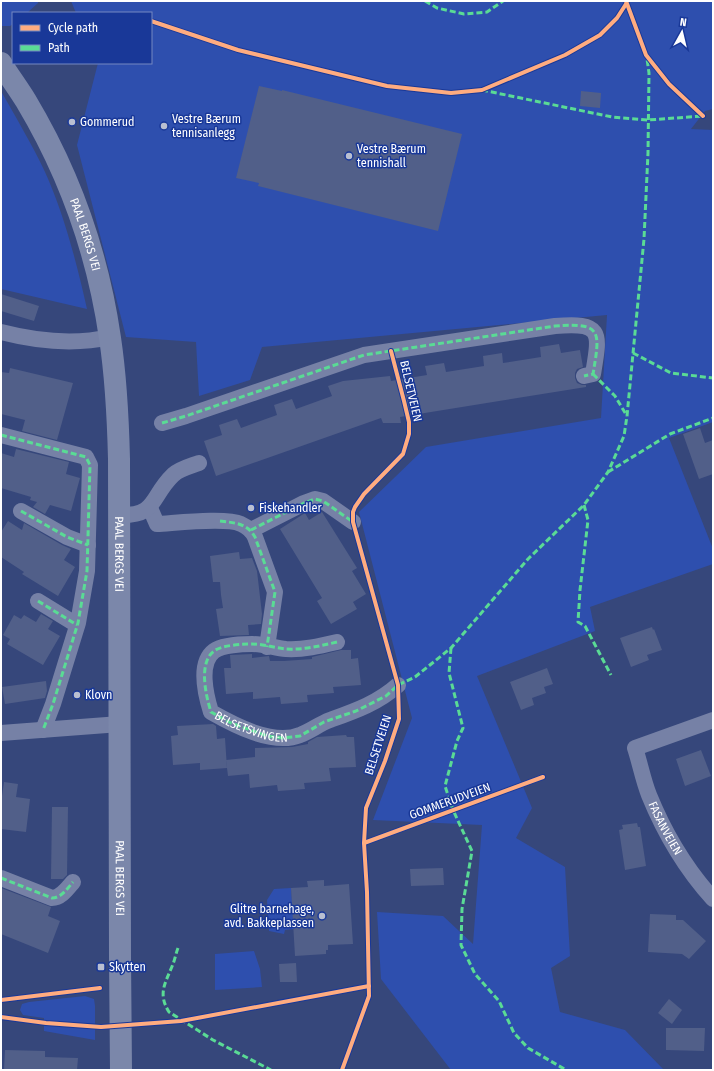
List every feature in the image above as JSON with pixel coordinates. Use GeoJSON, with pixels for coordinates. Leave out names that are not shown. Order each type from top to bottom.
{"type":"FeatureCollection","features":[{"type":"Feature","properties":{"kind":"street","name":"PAAL BERGS VEI"},"geometry":{"type":"LineString","coordinates":[[1,63],[26,102],[43,134],[59,165],[74,201],[94,262],[110,337],[116,378],[118,413],[119,515],[121,1070]]}},
{"type":"Feature","properties":{"kind":"street","name":"BELSETVEIEN"},"geometry":{"type":"LineString","coordinates":[[162,422],[186,416],[364,355],[555,326],[582,325],[595,332],[597,337],[597,350],[593,374],[584,376]]}},
{"type":"Feature","properties":{"kind":"street"},"geometry":{"type":"LineString","coordinates":[[1,332],[21,337],[40,339],[85,341],[110,337]]}},
{"type":"Feature","properties":{"kind":"street"},"geometry":{"type":"LineString","coordinates":[[1,435],[86,457],[90,465],[88,571],[77,625],[43,730]]}},
{"type":"Feature","properties":{"kind":"street"},"geometry":{"type":"LineString","coordinates":[[119,515],[143,513],[150,508],[166,483],[174,474],[198,463]]}},
{"type":"Feature","properties":{"kind":"street"},"geometry":{"type":"LineString","coordinates":[[251,530],[315,499],[323,501],[353,522]]}},
{"type":"Feature","properties":{"kind":"street"},"geometry":{"type":"LineString","coordinates":[[150,508],[157,524],[220,521],[241,524],[251,530],[255,536],[275,592],[267,647]]}},
{"type":"Feature","properties":{"kind":"street"},"geometry":{"type":"LineString","coordinates":[[21,512],[67,537],[88,545]]}},
{"type":"Feature","properties":{"kind":"street"},"geometry":{"type":"LineString","coordinates":[[38,601],[77,625]]}},
{"type":"Feature","properties":{"kind":"street","name":"BELSETSVINGEN"},"geometry":{"type":"LineString","coordinates":[[337,642],[308,649],[285,649],[254,644],[223,647],[214,651],[207,659],[205,667],[206,696],[211,712],[231,724],[267,736],[283,738],[300,736],[324,722],[356,711],[386,696],[398,685]]}},
{"type":"Feature","properties":{"kind":"street","name":"FASANVEIEN"},"geometry":{"type":"LineString","coordinates":[[713,720],[636,748],[649,794],[665,827],[697,880],[713,898]]}},
{"type":"Feature","properties":{"kind":"street"},"geometry":{"type":"LineString","coordinates":[[1,733],[120,724]]}},
{"type":"Feature","properties":{"kind":"street"},"geometry":{"type":"LineString","coordinates":[[1,878],[52,898],[62,895],[73,882]]}},
{"type":"Feature","properties":{"kind":"shaded area"},"geometry":{"type":"Polygon","coordinates":[[[1,1],[38,1],[38,3],[28,12],[12,12],[12,25],[1,26],[1,1]]]}},
{"type":"Feature","properties":{"kind":"shaded area"},"geometry":{"type":"Polygon","coordinates":[[[71,1],[713,1],[713,109],[705,111],[691,129],[713,130],[713,422],[669,438],[713,549],[713,564],[590,607],[595,631],[477,676],[532,808],[516,838],[565,867],[570,956],[551,968],[560,1012],[625,1030],[664,1070],[451,1070],[381,979],[377,912],[443,916],[473,944],[482,825],[373,820],[412,718],[359,512],[426,447],[601,418],[607,315],[262,347],[250,380],[199,396],[196,342],[126,337],[77,145],[98,64],[152,64],[152,12],[76,12],[71,1]]]}},
{"type":"Feature","properties":{"kind":"shaded area"},"geometry":{"type":"Polygon","coordinates":[[[1,91],[35,151],[52,188],[69,239],[87,309],[1,289],[1,91]]]}},
{"type":"Feature","properties":{"kind":"shaded area"},"geometry":{"type":"Polygon","coordinates":[[[291,888],[294,929],[285,930],[284,934],[269,931],[267,900],[274,889],[291,888]]]}},
{"type":"Feature","properties":{"kind":"shaded area"},"geometry":{"type":"Polygon","coordinates":[[[254,951],[260,969],[262,987],[215,990],[215,954],[254,951]]]}},
{"type":"Feature","properties":{"kind":"shaded area"},"geometry":{"type":"Polygon","coordinates":[[[85,996],[94,999],[95,1040],[44,1031],[44,1018],[23,1015],[20,1010],[22,1004],[29,1002],[85,996]]]}},
{"type":"Feature","properties":{"kind":"building","name":"Vestre Bærum tennishall"},"geometry":{"type":"Polygon","coordinates":[[[259,86],[282,90],[462,134],[438,231],[258,186],[259,183],[236,178],[259,86]]]}},
{"type":"Feature","properties":{"kind":"building"},"geometry":{"type":"Polygon","coordinates":[[[581,91],[601,93],[600,108],[580,106],[581,91]]]}},
{"type":"Feature","properties":{"kind":"building"},"geometry":{"type":"Polygon","coordinates":[[[1,294],[39,306],[34,321],[1,311],[1,294]]]}},
{"type":"Feature","properties":{"kind":"building"},"geometry":{"type":"Polygon","coordinates":[[[559,344],[561,353],[580,350],[583,367],[577,369],[575,378],[577,383],[586,385],[586,387],[400,417],[401,423],[383,423],[381,418],[216,476],[204,441],[222,435],[219,425],[237,419],[241,428],[277,415],[274,405],[292,399],[296,409],[332,396],[328,386],[343,381],[390,376],[391,381],[427,375],[425,366],[444,363],[446,372],[484,366],[483,356],[502,353],[503,363],[541,357],[540,347],[559,344]]]}},
{"type":"Feature","properties":{"kind":"building"},"geometry":{"type":"Polygon","coordinates":[[[10,368],[73,383],[57,440],[22,431],[25,420],[1,414],[1,372],[9,373],[10,368]]]}},
{"type":"Feature","properties":{"kind":"building"},"geometry":{"type":"Polygon","coordinates":[[[700,428],[705,443],[713,440],[713,474],[699,479],[683,434],[700,428]]]}},
{"type":"Feature","properties":{"kind":"building"},"geometry":{"type":"Polygon","coordinates":[[[16,449],[69,462],[66,474],[80,478],[71,511],[50,505],[45,514],[33,507],[37,502],[30,500],[31,497],[1,488],[1,453],[14,457],[16,449]]]}},
{"type":"Feature","properties":{"kind":"building"},"geometry":{"type":"Polygon","coordinates":[[[322,512],[357,568],[352,571],[366,594],[353,602],[357,609],[331,624],[317,601],[322,598],[280,529],[305,513],[309,520],[322,512]]]}},
{"type":"Feature","properties":{"kind":"building"},"geometry":{"type":"Polygon","coordinates":[[[8,521],[22,530],[24,523],[71,549],[64,560],[75,567],[58,596],[22,574],[24,572],[1,557],[1,532],[8,521]]]}},
{"type":"Feature","properties":{"kind":"building"},"geometry":{"type":"Polygon","coordinates":[[[239,552],[240,559],[252,558],[257,571],[262,614],[261,624],[248,625],[249,635],[220,636],[216,609],[223,608],[220,582],[213,582],[210,556],[239,552]]]}},
{"type":"Feature","properties":{"kind":"building"},"geometry":{"type":"Polygon","coordinates":[[[41,614],[53,621],[48,629],[60,636],[43,665],[7,644],[10,639],[3,635],[14,615],[21,619],[24,615],[36,622],[41,614]]]}},
{"type":"Feature","properties":{"kind":"building"},"geometry":{"type":"Polygon","coordinates":[[[652,627],[662,650],[647,655],[649,660],[631,667],[620,638],[652,627]]]}},
{"type":"Feature","properties":{"kind":"building"},"geometry":{"type":"Polygon","coordinates":[[[341,650],[351,650],[351,659],[358,658],[361,685],[333,687],[334,693],[307,695],[308,702],[281,704],[280,697],[253,699],[253,692],[226,694],[224,668],[231,668],[230,655],[252,654],[252,658],[269,656],[270,661],[284,661],[312,659],[312,657],[341,650]]]}},
{"type":"Feature","properties":{"kind":"building"},"geometry":{"type":"Polygon","coordinates":[[[547,668],[553,684],[544,687],[546,693],[532,698],[534,705],[521,710],[510,682],[547,668]]]}},
{"type":"Feature","properties":{"kind":"building"},"geometry":{"type":"Polygon","coordinates":[[[46,681],[47,691],[45,698],[5,704],[2,687],[46,681]]]}},
{"type":"Feature","properties":{"kind":"building"},"geometry":{"type":"Polygon","coordinates":[[[213,724],[216,726],[217,739],[225,738],[227,768],[200,770],[200,763],[173,765],[171,736],[178,735],[177,726],[213,724]]]}},
{"type":"Feature","properties":{"kind":"building"},"geometry":{"type":"Polygon","coordinates":[[[346,735],[347,737],[354,737],[356,767],[329,768],[331,781],[304,783],[305,789],[278,791],[277,785],[250,788],[249,774],[228,776],[226,760],[255,757],[255,748],[292,747],[308,744],[308,742],[317,737],[346,735]]]}},
{"type":"Feature","properties":{"kind":"building"},"geometry":{"type":"Polygon","coordinates":[[[701,750],[711,776],[685,786],[676,759],[701,750]]]}},
{"type":"Feature","properties":{"kind":"building"},"geometry":{"type":"Polygon","coordinates":[[[4,782],[18,784],[16,797],[30,799],[26,832],[1,829],[1,803],[4,782]]]}},
{"type":"Feature","properties":{"kind":"building"},"geometry":{"type":"Polygon","coordinates":[[[52,807],[68,807],[67,875],[63,879],[51,879],[52,807]]]}},
{"type":"Feature","properties":{"kind":"building"},"geometry":{"type":"Polygon","coordinates":[[[637,823],[638,827],[640,827],[646,866],[625,870],[619,830],[623,829],[622,825],[637,823]]]}},
{"type":"Feature","properties":{"kind":"building"},"geometry":{"type":"Polygon","coordinates":[[[443,868],[444,885],[411,886],[410,869],[443,868]]]}},
{"type":"Feature","properties":{"kind":"building"},"geometry":{"type":"Polygon","coordinates":[[[324,880],[324,886],[349,884],[353,944],[328,945],[326,954],[295,956],[291,888],[308,887],[307,881],[324,880]]]}},
{"type":"Feature","properties":{"kind":"building"},"geometry":{"type":"Polygon","coordinates":[[[1,888],[51,907],[48,916],[60,921],[48,953],[1,934],[1,888]]]}},
{"type":"Feature","properties":{"kind":"building"},"geometry":{"type":"Polygon","coordinates":[[[650,914],[676,915],[676,920],[683,920],[706,941],[689,959],[682,954],[648,952],[650,914]]]}},
{"type":"Feature","properties":{"kind":"building"},"geometry":{"type":"Polygon","coordinates":[[[296,963],[297,982],[280,982],[279,964],[296,963]]]}},
{"type":"Feature","properties":{"kind":"building"},"geometry":{"type":"Polygon","coordinates":[[[669,999],[682,1010],[672,1024],[658,1013],[669,999]]]}},
{"type":"Feature","properties":{"kind":"building"},"geometry":{"type":"Polygon","coordinates":[[[666,1028],[705,1028],[704,1051],[666,1050],[666,1028]]]}},
{"type":"Feature","properties":{"kind":"building"},"geometry":{"type":"Polygon","coordinates":[[[5,1050],[45,1051],[45,1057],[78,1058],[77,1070],[4,1070],[5,1050]]]}},
{"type":"Feature","properties":{"kind":"marked path"},"geometry":{"type":"LineString","coordinates":[[425,1],[437,8],[464,14],[487,12],[503,1]]}},
{"type":"Feature","properties":{"kind":"marked path"},"geometry":{"type":"LineString","coordinates":[[337,642],[299,649],[243,644],[222,647],[214,651],[209,656],[205,671],[207,697],[211,712],[231,723],[267,736],[283,738],[300,736],[324,722],[356,711],[386,696],[398,685],[415,677],[451,648],[528,559],[584,505],[608,472],[624,436],[644,239],[648,153],[649,73],[647,59]]}},
{"type":"Feature","properties":{"kind":"marked path"},"geometry":{"type":"LineString","coordinates":[[482,90],[612,117],[648,120],[703,116]]}},
{"type":"Feature","properties":{"kind":"marked path"},"geometry":{"type":"LineString","coordinates":[[162,423],[364,355],[555,326],[582,326],[590,328],[595,333],[597,348],[593,374],[584,376]]}},
{"type":"Feature","properties":{"kind":"marked path"},"geometry":{"type":"LineString","coordinates":[[633,353],[671,373],[713,378]]}},
{"type":"Feature","properties":{"kind":"marked path"},"geometry":{"type":"LineString","coordinates":[[593,374],[615,396],[627,416]]}},
{"type":"Feature","properties":{"kind":"marked path"},"geometry":{"type":"LineString","coordinates":[[608,472],[670,434],[713,418]]}},
{"type":"Feature","properties":{"kind":"marked path"},"geometry":{"type":"LineString","coordinates":[[1,435],[86,457],[90,465],[87,571],[78,623],[53,704],[43,730]]}},
{"type":"Feature","properties":{"kind":"marked path"},"geometry":{"type":"LineString","coordinates":[[251,530],[315,499],[323,501],[353,522]]}},
{"type":"Feature","properties":{"kind":"marked path"},"geometry":{"type":"LineString","coordinates":[[584,505],[588,520],[578,622],[585,626],[611,675]]}},
{"type":"Feature","properties":{"kind":"marked path"},"geometry":{"type":"LineString","coordinates":[[21,511],[67,537],[88,545]]}},
{"type":"Feature","properties":{"kind":"marked path"},"geometry":{"type":"LineString","coordinates":[[220,521],[240,524],[252,532],[255,537],[275,592],[267,647]]}},
{"type":"Feature","properties":{"kind":"marked path"},"geometry":{"type":"LineString","coordinates":[[38,601],[77,625]]}},
{"type":"Feature","properties":{"kind":"marked path"},"geometry":{"type":"LineString","coordinates":[[451,648],[449,673],[463,728],[457,741],[445,786],[453,810],[472,851],[462,909],[461,945],[475,974],[499,1001],[514,1033],[528,1048],[566,1070]]}},
{"type":"Feature","properties":{"kind":"marked path"},"geometry":{"type":"LineString","coordinates":[[1,878],[52,898],[61,895],[73,882]]}},
{"type":"Feature","properties":{"kind":"marked path"},"geometry":{"type":"LineString","coordinates":[[178,948],[174,962],[165,982],[163,993],[165,1005],[169,1012],[213,1040],[271,1070]]}},
{"type":"Feature","properties":{"kind":"cycle path"},"geometry":{"type":"LineString","coordinates":[[626,1],[646,55],[669,84],[703,116]]}},
{"type":"Feature","properties":{"kind":"cycle path"},"geometry":{"type":"LineString","coordinates":[[152,21],[238,50],[387,86],[451,93],[482,90],[565,55],[600,35],[617,18],[626,4]]}},
{"type":"Feature","properties":{"kind":"cycle path"},"geometry":{"type":"LineString","coordinates":[[342,1070],[369,996],[367,892],[364,843],[366,808],[385,761],[399,719],[398,685],[353,522],[353,512],[355,507],[364,494],[403,454],[409,434],[409,422],[391,351]]}},
{"type":"Feature","properties":{"kind":"cycle path","name":"GOMMERUDVEIEN"},"geometry":{"type":"LineString","coordinates":[[364,843],[543,777]]}},
{"type":"Feature","properties":{"kind":"cycle path"},"geometry":{"type":"LineString","coordinates":[[1,1017],[46,1023],[101,1027],[181,1021],[369,986]]}},
{"type":"Feature","properties":{"kind":"cycle path"},"geometry":{"type":"LineString","coordinates":[[1,1000],[100,988]]}},
{"type":"Feature","properties":{"kind":"place","name":"Gommerud"},"geometry":{"type":"Point","coordinates":[72,122]}},
{"type":"Feature","properties":{"kind":"place","name":"Vestre Bærum tennisanlegg"},"geometry":{"type":"Point","coordinates":[164,126]}},
{"type":"Feature","properties":{"kind":"place","name":"Vestre Bærum tennishall"},"geometry":{"type":"Point","coordinates":[349,156]}},
{"type":"Feature","properties":{"kind":"place","name":"Fiskehandler"},"geometry":{"type":"Point","coordinates":[251,508]}},
{"type":"Feature","properties":{"kind":"place","name":"Klovn"},"geometry":{"type":"Point","coordinates":[77,695]}},
{"type":"Feature","properties":{"kind":"place","name":"Glitre barnehage, avd. Bakkeplassen"},"geometry":{"type":"Point","coordinates":[322,916]}},
{"type":"Feature","properties":{"kind":"place","name":"Skytten"},"geometry":{"type":"Point","coordinates":[101,967]}}]}
